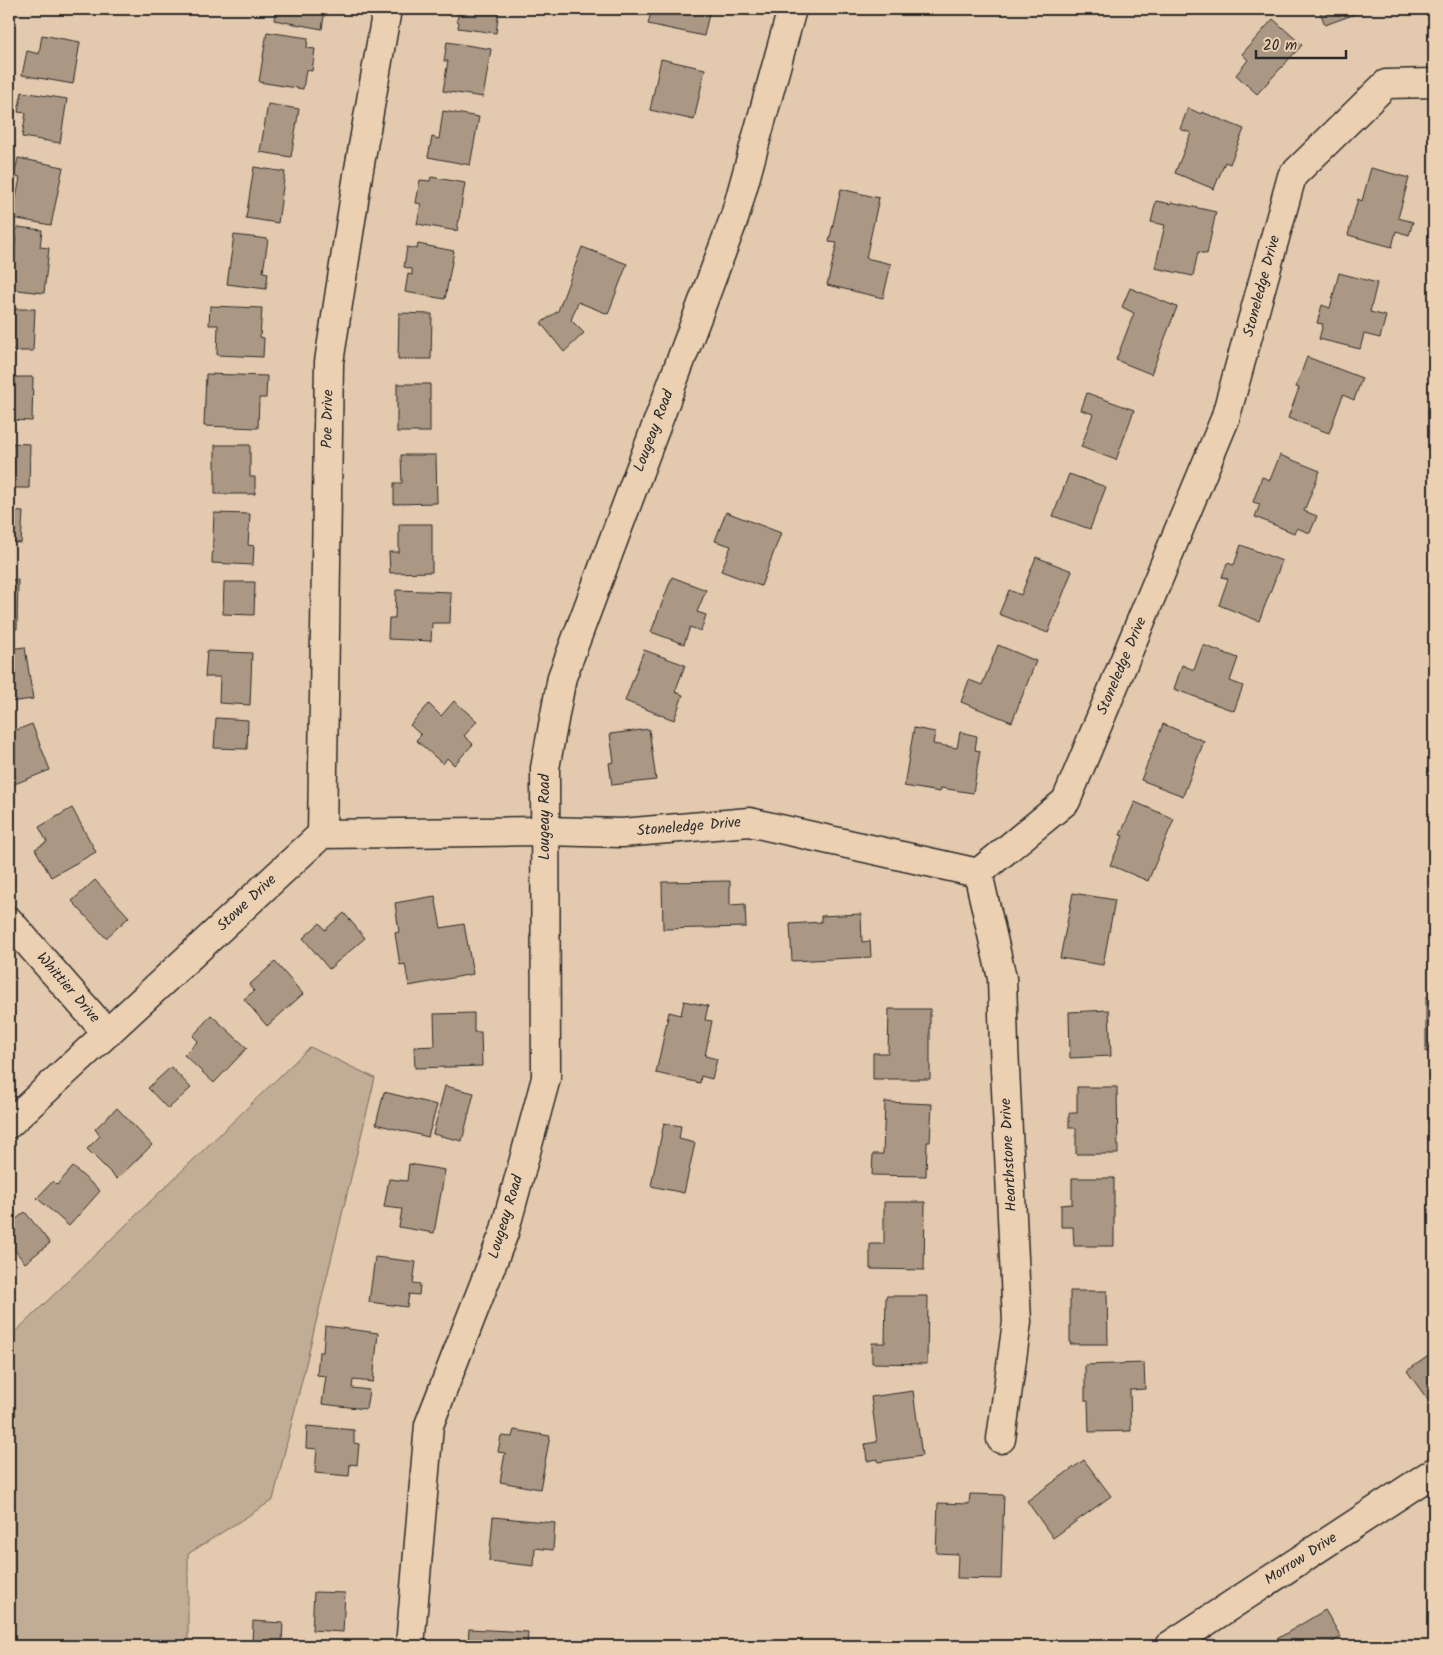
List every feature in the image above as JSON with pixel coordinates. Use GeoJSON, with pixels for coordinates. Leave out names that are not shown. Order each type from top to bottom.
{"type":"FeatureCollection","features":[{"type":"Feature","properties":{"kind":"street","name":"Poe Drive"},"geometry":{"type":"LineString","coordinates":[[322,834],[329,362],[358,174],[387,9]]}},
{"type":"Feature","properties":{"kind":"street","name":"Lougeay Road"},"geometry":{"type":"LineString","coordinates":[[410,1646],[429,1425],[504,1233],[546,1078],[545,768],[562,677],[735,216],[792,9]]}},
{"type":"Feature","properties":{"kind":"street","name":"Stoneledge Drive"},"geometry":{"type":"LineString","coordinates":[[544,831],[622,833],[750,822],[978,873],[1066,801],[1226,418],[1292,176],[1386,84],[1434,83]]}},
{"type":"Feature","properties":{"kind":"street"},"geometry":{"type":"LineString","coordinates":[[322,834],[544,831]]}},
{"type":"Feature","properties":{"kind":"street","name":"Stowe Drive"},"geometry":{"type":"LineString","coordinates":[[9,1124],[322,834]]}},
{"type":"Feature","properties":{"kind":"street","name":"Hearthstone Drive"},"geometry":{"type":"LineString","coordinates":[[978,873],[1002,978],[1017,1322],[1001,1439]]}},
{"type":"Feature","properties":{"kind":"street","name":"Whittier Drive"},"geometry":{"type":"LineString","coordinates":[[9,921],[108,1033]]}},
{"type":"Feature","properties":{"kind":"street","name":"Morrow Drive"},"geometry":{"type":"LineString","coordinates":[[1169,1646],[1434,1472]]}},
{"type":"Feature","properties":{"kind":"shaded area"},"geometry":{"type":"Polygon","coordinates":[[[310,1047],[375,1078],[273,1500],[188,1554],[188,1646],[9,1646],[9,1338],[310,1047]]]}},
{"type":"Feature","properties":{"kind":"building"},"geometry":{"type":"Polygon","coordinates":[[[276,9],[325,9],[322,29],[274,20],[276,9]]]}},
{"type":"Feature","properties":{"kind":"building"},"geometry":{"type":"Polygon","coordinates":[[[459,9],[499,9],[496,33],[458,28],[459,9]]]}},
{"type":"Feature","properties":{"kind":"building"},"geometry":{"type":"Polygon","coordinates":[[[652,9],[710,9],[704,36],[648,24],[652,9]]]}},
{"type":"Feature","properties":{"kind":"building"},"geometry":{"type":"Polygon","coordinates":[[[1319,9],[1369,9],[1325,25],[1319,9]]]}},
{"type":"Feature","properties":{"kind":"building"},"geometry":{"type":"Polygon","coordinates":[[[1273,19],[1302,45],[1257,94],[1236,75],[1248,60],[1242,54],[1273,19]]]}},
{"type":"Feature","properties":{"kind":"building"},"geometry":{"type":"Polygon","coordinates":[[[267,32],[308,38],[307,48],[315,49],[312,71],[306,70],[303,89],[259,82],[267,32]]]}},
{"type":"Feature","properties":{"kind":"building"},"geometry":{"type":"Polygon","coordinates":[[[42,35],[80,42],[73,84],[22,75],[27,51],[39,54],[42,35]]]}},
{"type":"Feature","properties":{"kind":"building"},"geometry":{"type":"Polygon","coordinates":[[[447,42],[491,49],[483,97],[443,91],[448,61],[444,61],[447,42]]]}},
{"type":"Feature","properties":{"kind":"building"},"geometry":{"type":"Polygon","coordinates":[[[661,59],[705,69],[694,120],[650,110],[661,59]]]}},
{"type":"Feature","properties":{"kind":"building"},"geometry":{"type":"Polygon","coordinates":[[[22,92],[67,99],[60,143],[22,137],[26,113],[18,112],[22,92]]]}},
{"type":"Feature","properties":{"kind":"building"},"geometry":{"type":"Polygon","coordinates":[[[268,104],[299,109],[291,157],[260,152],[268,104]]]}},
{"type":"Feature","properties":{"kind":"building"},"geometry":{"type":"Polygon","coordinates":[[[1188,108],[1244,129],[1230,164],[1225,162],[1214,189],[1175,173],[1191,133],[1180,129],[1188,108]]]}},
{"type":"Feature","properties":{"kind":"building"},"geometry":{"type":"Polygon","coordinates":[[[443,111],[479,117],[470,165],[428,157],[432,137],[439,139],[443,111]]]}},
{"type":"Feature","properties":{"kind":"building"},"geometry":{"type":"Polygon","coordinates":[[[18,158],[63,167],[51,225],[12,218],[20,178],[14,177],[18,158]]]}},
{"type":"Feature","properties":{"kind":"building"},"geometry":{"type":"Polygon","coordinates":[[[254,167],[285,172],[278,223],[246,218],[254,167]]]}},
{"type":"Feature","properties":{"kind":"building"},"geometry":{"type":"Polygon","coordinates":[[[1371,168],[1409,178],[1398,218],[1413,222],[1409,235],[1396,231],[1392,247],[1348,235],[1358,199],[1362,201],[1371,168]]]}},
{"type":"Feature","properties":{"kind":"building"},"geometry":{"type":"Polygon","coordinates":[[[431,177],[465,183],[457,231],[417,224],[421,204],[416,203],[420,180],[430,181],[431,177]]]}},
{"type":"Feature","properties":{"kind":"building"},"geometry":{"type":"Polygon","coordinates":[[[841,189],[879,198],[866,258],[891,264],[883,298],[827,285],[837,243],[829,242],[841,189]]]}},
{"type":"Feature","properties":{"kind":"building"},"geometry":{"type":"Polygon","coordinates":[[[1156,201],[1171,204],[1171,202],[1216,212],[1207,254],[1198,252],[1193,276],[1155,268],[1165,225],[1151,222],[1156,201]]]}},
{"type":"Feature","properties":{"kind":"building"},"geometry":{"type":"Polygon","coordinates":[[[17,227],[42,230],[40,247],[49,248],[44,293],[9,289],[9,261],[13,262],[17,227]]]}},
{"type":"Feature","properties":{"kind":"building"},"geometry":{"type":"Polygon","coordinates":[[[234,235],[268,239],[263,272],[268,273],[266,289],[227,284],[234,235]]]}},
{"type":"Feature","properties":{"kind":"building"},"geometry":{"type":"Polygon","coordinates":[[[418,244],[454,251],[445,299],[405,292],[408,274],[412,275],[412,269],[404,267],[407,247],[417,249],[418,244]]]}},
{"type":"Feature","properties":{"kind":"building"},"geometry":{"type":"Polygon","coordinates":[[[582,247],[627,264],[608,314],[578,302],[571,320],[584,333],[564,352],[541,323],[558,311],[582,247]]]}},
{"type":"Feature","properties":{"kind":"building"},"geometry":{"type":"Polygon","coordinates":[[[1339,273],[1377,283],[1370,312],[1386,316],[1380,338],[1364,334],[1360,349],[1319,339],[1323,324],[1317,323],[1322,305],[1330,308],[1339,273]]]}},
{"type":"Feature","properties":{"kind":"building"},"geometry":{"type":"Polygon","coordinates":[[[1130,288],[1177,307],[1151,374],[1116,360],[1134,313],[1122,307],[1130,288]]]}},
{"type":"Feature","properties":{"kind":"building"},"geometry":{"type":"Polygon","coordinates":[[[210,306],[262,308],[260,337],[264,338],[263,357],[217,355],[218,325],[209,325],[210,306]]]}},
{"type":"Feature","properties":{"kind":"building"},"geometry":{"type":"Polygon","coordinates":[[[9,309],[35,309],[33,351],[9,351],[9,309]]]}},
{"type":"Feature","properties":{"kind":"building"},"geometry":{"type":"Polygon","coordinates":[[[399,313],[432,314],[431,359],[398,359],[399,313]]]}},
{"type":"Feature","properties":{"kind":"building"},"geometry":{"type":"Polygon","coordinates":[[[1307,357],[1362,378],[1354,400],[1343,395],[1329,433],[1288,418],[1299,388],[1296,387],[1307,357]]]}},
{"type":"Feature","properties":{"kind":"building"},"geometry":{"type":"Polygon","coordinates":[[[206,374],[267,376],[266,398],[259,398],[258,428],[204,426],[206,374]]]}},
{"type":"Feature","properties":{"kind":"building"},"geometry":{"type":"Polygon","coordinates":[[[9,377],[33,377],[32,421],[9,420],[9,377]]]}},
{"type":"Feature","properties":{"kind":"building"},"geometry":{"type":"Polygon","coordinates":[[[397,384],[430,384],[430,432],[397,432],[397,384]]]}},
{"type":"Feature","properties":{"kind":"building"},"geometry":{"type":"Polygon","coordinates":[[[1087,393],[1134,410],[1116,460],[1081,447],[1093,414],[1081,410],[1087,393]]]}},
{"type":"Feature","properties":{"kind":"building"},"geometry":{"type":"Polygon","coordinates":[[[9,443],[30,444],[29,488],[9,488],[9,443]]]}},
{"type":"Feature","properties":{"kind":"building"},"geometry":{"type":"Polygon","coordinates":[[[215,445],[250,445],[250,477],[255,477],[255,494],[215,494],[215,445]]]}},
{"type":"Feature","properties":{"kind":"building"},"geometry":{"type":"Polygon","coordinates":[[[401,455],[436,455],[437,503],[394,504],[394,483],[402,483],[401,455]]]}},
{"type":"Feature","properties":{"kind":"building"},"geometry":{"type":"Polygon","coordinates":[[[1280,455],[1320,471],[1304,511],[1317,516],[1310,533],[1297,528],[1294,533],[1255,517],[1260,504],[1253,502],[1262,477],[1270,480],[1280,455]]]}},
{"type":"Feature","properties":{"kind":"building"},"geometry":{"type":"Polygon","coordinates":[[[1069,474],[1106,487],[1090,529],[1053,516],[1069,474]]]}},
{"type":"Feature","properties":{"kind":"building"},"geometry":{"type":"Polygon","coordinates":[[[9,511],[23,512],[21,543],[9,542],[9,511]]]}},
{"type":"Feature","properties":{"kind":"building"},"geometry":{"type":"Polygon","coordinates":[[[726,512],[781,533],[761,586],[721,571],[731,546],[715,541],[726,512]]]}},
{"type":"Feature","properties":{"kind":"building"},"geometry":{"type":"Polygon","coordinates":[[[214,513],[250,514],[248,545],[254,546],[253,565],[212,563],[214,513]]]}},
{"type":"Feature","properties":{"kind":"building"},"geometry":{"type":"Polygon","coordinates":[[[399,524],[432,524],[432,572],[390,573],[389,552],[399,552],[399,524]]]}},
{"type":"Feature","properties":{"kind":"building"},"geometry":{"type":"Polygon","coordinates":[[[1241,545],[1282,561],[1259,621],[1219,605],[1228,579],[1222,577],[1227,563],[1234,565],[1241,545]]]}},
{"type":"Feature","properties":{"kind":"building"},"geometry":{"type":"Polygon","coordinates":[[[1036,557],[1072,571],[1048,633],[999,614],[1009,590],[1021,595],[1036,557]]]}},
{"type":"Feature","properties":{"kind":"building"},"geometry":{"type":"Polygon","coordinates":[[[672,577],[706,590],[697,612],[706,615],[701,631],[690,627],[684,644],[651,632],[672,577]]]}},
{"type":"Feature","properties":{"kind":"building"},"geometry":{"type":"Polygon","coordinates":[[[9,579],[18,580],[17,629],[9,629],[9,579]]]}},
{"type":"Feature","properties":{"kind":"building"},"geometry":{"type":"Polygon","coordinates":[[[224,582],[255,582],[254,615],[223,614],[224,582]]]}},
{"type":"Feature","properties":{"kind":"building"},"geometry":{"type":"Polygon","coordinates":[[[396,590],[451,592],[450,623],[432,623],[431,641],[388,639],[389,618],[395,618],[396,590]]]}},
{"type":"Feature","properties":{"kind":"building"},"geometry":{"type":"Polygon","coordinates":[[[998,645],[1036,661],[1012,722],[961,702],[969,680],[982,685],[998,645]]]}},
{"type":"Feature","properties":{"kind":"building"},"geometry":{"type":"Polygon","coordinates":[[[1203,645],[1238,658],[1230,681],[1243,686],[1234,711],[1174,689],[1182,665],[1194,670],[1203,645]]]}},
{"type":"Feature","properties":{"kind":"building"},"geometry":{"type":"Polygon","coordinates":[[[25,647],[33,699],[9,702],[9,649],[25,647]]]}},
{"type":"Feature","properties":{"kind":"building"},"geometry":{"type":"Polygon","coordinates":[[[644,650],[685,665],[675,692],[683,695],[674,720],[625,701],[644,650]]]}},
{"type":"Feature","properties":{"kind":"building"},"geometry":{"type":"Polygon","coordinates":[[[207,651],[252,653],[250,705],[219,703],[220,677],[205,677],[207,651]]]}},
{"type":"Feature","properties":{"kind":"building"},"geometry":{"type":"Polygon","coordinates":[[[454,701],[477,721],[464,736],[473,744],[454,765],[447,758],[443,764],[416,740],[421,735],[410,725],[429,704],[441,716],[454,701]]]}},
{"type":"Feature","properties":{"kind":"building"},"geometry":{"type":"Polygon","coordinates":[[[216,718],[248,720],[247,749],[214,748],[216,718]]]}},
{"type":"Feature","properties":{"kind":"building"},"geometry":{"type":"Polygon","coordinates":[[[32,724],[50,770],[12,785],[9,777],[9,762],[11,761],[9,756],[9,733],[32,724]]]}},
{"type":"Feature","properties":{"kind":"building"},"geometry":{"type":"Polygon","coordinates":[[[1163,724],[1204,741],[1183,796],[1141,780],[1163,724]]]}},
{"type":"Feature","properties":{"kind":"building"},"geometry":{"type":"Polygon","coordinates":[[[914,728],[935,732],[933,744],[957,748],[960,732],[977,736],[975,750],[980,751],[973,793],[941,788],[940,792],[904,786],[914,728]]]}},
{"type":"Feature","properties":{"kind":"building"},"geometry":{"type":"Polygon","coordinates":[[[649,729],[656,780],[612,785],[609,763],[614,762],[610,734],[649,729]]]}},
{"type":"Feature","properties":{"kind":"building"},"geometry":{"type":"Polygon","coordinates":[[[1135,802],[1174,819],[1148,881],[1110,865],[1123,836],[1120,835],[1135,802]]]}},
{"type":"Feature","properties":{"kind":"building"},"geometry":{"type":"Polygon","coordinates":[[[72,808],[96,852],[51,877],[35,849],[47,842],[39,827],[72,808]]]}},
{"type":"Feature","properties":{"kind":"building"},"geometry":{"type":"Polygon","coordinates":[[[95,880],[129,917],[106,938],[72,901],[95,880]]]}},
{"type":"Feature","properties":{"kind":"building"},"geometry":{"type":"Polygon","coordinates":[[[730,881],[730,905],[745,904],[746,927],[663,929],[662,882],[730,881]]]}},
{"type":"Feature","properties":{"kind":"building"},"geometry":{"type":"Polygon","coordinates":[[[1073,893],[1115,900],[1103,965],[1060,958],[1073,893]]]}},
{"type":"Feature","properties":{"kind":"building"},"geometry":{"type":"Polygon","coordinates":[[[435,896],[441,928],[464,924],[473,974],[409,986],[405,964],[400,965],[395,933],[399,932],[395,903],[435,896]]]}},
{"type":"Feature","properties":{"kind":"building"},"geometry":{"type":"Polygon","coordinates":[[[344,913],[365,938],[329,969],[303,938],[320,923],[325,930],[344,913]]]}},
{"type":"Feature","properties":{"kind":"building"},"geometry":{"type":"Polygon","coordinates":[[[861,914],[862,942],[870,941],[871,957],[792,961],[790,924],[821,922],[821,916],[861,914]]]}},
{"type":"Feature","properties":{"kind":"building"},"geometry":{"type":"Polygon","coordinates":[[[275,962],[303,994],[267,1026],[244,999],[254,991],[249,985],[275,962]]]}},
{"type":"Feature","properties":{"kind":"building"},"geometry":{"type":"Polygon","coordinates":[[[1426,997],[1434,998],[1434,1052],[1426,1052],[1426,997]]]}},
{"type":"Feature","properties":{"kind":"building"},"geometry":{"type":"Polygon","coordinates":[[[684,1001],[708,1006],[705,1020],[712,1021],[705,1056],[717,1059],[712,1079],[701,1076],[700,1083],[656,1073],[669,1012],[681,1015],[684,1001]]]}},
{"type":"Feature","properties":{"kind":"building"},"geometry":{"type":"Polygon","coordinates":[[[889,1009],[930,1009],[930,1079],[873,1079],[873,1053],[888,1053],[889,1009]]]}},
{"type":"Feature","properties":{"kind":"building"},"geometry":{"type":"Polygon","coordinates":[[[1109,1010],[1111,1056],[1070,1058],[1069,1012],[1109,1010]]]}},
{"type":"Feature","properties":{"kind":"building"},"geometry":{"type":"Polygon","coordinates":[[[474,1013],[474,1032],[481,1032],[482,1066],[415,1068],[414,1047],[435,1046],[434,1014],[474,1013]]]}},
{"type":"Feature","properties":{"kind":"building"},"geometry":{"type":"Polygon","coordinates":[[[211,1015],[247,1048],[214,1083],[184,1055],[198,1041],[193,1036],[211,1015]]]}},
{"type":"Feature","properties":{"kind":"building"},"geometry":{"type":"Polygon","coordinates":[[[171,1067],[191,1088],[168,1109],[148,1088],[171,1067]]]}},
{"type":"Feature","properties":{"kind":"building"},"geometry":{"type":"Polygon","coordinates":[[[445,1086],[474,1093],[462,1141],[433,1134],[445,1086]]]}},
{"type":"Feature","properties":{"kind":"building"},"geometry":{"type":"Polygon","coordinates":[[[1077,1087],[1117,1087],[1118,1154],[1076,1154],[1076,1128],[1069,1128],[1069,1113],[1077,1113],[1077,1087]]]}},
{"type":"Feature","properties":{"kind":"building"},"geometry":{"type":"Polygon","coordinates":[[[384,1092],[437,1105],[428,1137],[376,1124],[384,1092]]]}},
{"type":"Feature","properties":{"kind":"building"},"geometry":{"type":"Polygon","coordinates":[[[885,1102],[932,1104],[930,1142],[927,1142],[926,1176],[872,1175],[873,1154],[883,1154],[885,1102]]]}},
{"type":"Feature","properties":{"kind":"building"},"geometry":{"type":"Polygon","coordinates":[[[117,1108],[152,1145],[117,1179],[87,1149],[100,1136],[95,1129],[117,1108]]]}},
{"type":"Feature","properties":{"kind":"building"},"geometry":{"type":"Polygon","coordinates":[[[664,1123],[681,1126],[679,1139],[695,1143],[684,1193],[651,1186],[664,1123]]]}},
{"type":"Feature","properties":{"kind":"building"},"geometry":{"type":"Polygon","coordinates":[[[409,1164],[445,1170],[434,1233],[399,1227],[402,1209],[384,1207],[389,1179],[407,1181],[409,1164]]]}},
{"type":"Feature","properties":{"kind":"building"},"geometry":{"type":"Polygon","coordinates":[[[73,1167],[100,1191],[69,1226],[37,1198],[53,1181],[57,1185],[73,1167]]]}},
{"type":"Feature","properties":{"kind":"building"},"geometry":{"type":"Polygon","coordinates":[[[1072,1178],[1114,1178],[1114,1246],[1074,1246],[1073,1227],[1061,1227],[1061,1205],[1072,1204],[1072,1178]]]}},
{"type":"Feature","properties":{"kind":"building"},"geometry":{"type":"Polygon","coordinates":[[[884,1202],[925,1202],[924,1270],[870,1269],[870,1244],[884,1244],[884,1202]]]}},
{"type":"Feature","properties":{"kind":"building"},"geometry":{"type":"Polygon","coordinates":[[[25,1212],[50,1243],[25,1263],[9,1243],[9,1225],[25,1212]]]}},
{"type":"Feature","properties":{"kind":"building"},"geometry":{"type":"Polygon","coordinates":[[[375,1257],[416,1262],[413,1283],[420,1284],[419,1295],[409,1294],[407,1307],[369,1302],[375,1257]]]}},
{"type":"Feature","properties":{"kind":"building"},"geometry":{"type":"Polygon","coordinates":[[[1070,1291],[1107,1291],[1108,1344],[1070,1344],[1070,1291]]]}},
{"type":"Feature","properties":{"kind":"building"},"geometry":{"type":"Polygon","coordinates":[[[886,1296],[928,1296],[927,1364],[872,1363],[872,1343],[885,1343],[886,1296]]]}},
{"type":"Feature","properties":{"kind":"building"},"geometry":{"type":"Polygon","coordinates":[[[325,1326],[378,1333],[373,1382],[353,1380],[352,1388],[369,1390],[366,1409],[322,1404],[326,1376],[317,1375],[319,1352],[323,1352],[325,1326]]]}},
{"type":"Feature","properties":{"kind":"building"},"geometry":{"type":"Polygon","coordinates":[[[1434,1352],[1434,1396],[1428,1400],[1407,1371],[1434,1352]]]}},
{"type":"Feature","properties":{"kind":"building"},"geometry":{"type":"Polygon","coordinates":[[[1144,1363],[1145,1389],[1130,1390],[1131,1431],[1089,1432],[1088,1401],[1085,1401],[1085,1365],[1144,1363]]]}},
{"type":"Feature","properties":{"kind":"building"},"geometry":{"type":"Polygon","coordinates":[[[913,1391],[922,1456],[878,1462],[878,1459],[867,1461],[865,1444],[877,1442],[871,1397],[913,1391]]]}},
{"type":"Feature","properties":{"kind":"building"},"geometry":{"type":"Polygon","coordinates":[[[307,1426],[354,1430],[354,1443],[359,1444],[357,1465],[350,1464],[349,1476],[315,1473],[317,1449],[306,1448],[307,1426]]]}},
{"type":"Feature","properties":{"kind":"building"},"geometry":{"type":"Polygon","coordinates":[[[514,1430],[550,1436],[540,1489],[500,1482],[505,1453],[498,1452],[501,1436],[512,1437],[514,1430]]]}},
{"type":"Feature","properties":{"kind":"building"},"geometry":{"type":"Polygon","coordinates":[[[1084,1460],[1111,1496],[1053,1538],[1027,1501],[1084,1460]]]}},
{"type":"Feature","properties":{"kind":"building"},"geometry":{"type":"Polygon","coordinates":[[[970,1494],[1004,1495],[1001,1579],[957,1578],[958,1554],[936,1553],[938,1503],[969,1504],[970,1494]]]}},
{"type":"Feature","properties":{"kind":"building"},"geometry":{"type":"Polygon","coordinates":[[[493,1517],[555,1523],[553,1550],[535,1548],[534,1566],[489,1561],[493,1517]]]}},
{"type":"Feature","properties":{"kind":"building"},"geometry":{"type":"Polygon","coordinates":[[[314,1592],[345,1593],[343,1632],[312,1630],[314,1592]]]}},
{"type":"Feature","properties":{"kind":"building"},"geometry":{"type":"Polygon","coordinates":[[[1325,1610],[1341,1637],[1326,1646],[1281,1646],[1277,1639],[1325,1610]]]}},
{"type":"Feature","properties":{"kind":"building"},"geometry":{"type":"Polygon","coordinates":[[[253,1621],[283,1623],[282,1643],[252,1643],[253,1621]]]}},
{"type":"Feature","properties":{"kind":"building"},"geometry":{"type":"Polygon","coordinates":[[[469,1629],[528,1632],[527,1646],[468,1646],[469,1629]]]}}]}
